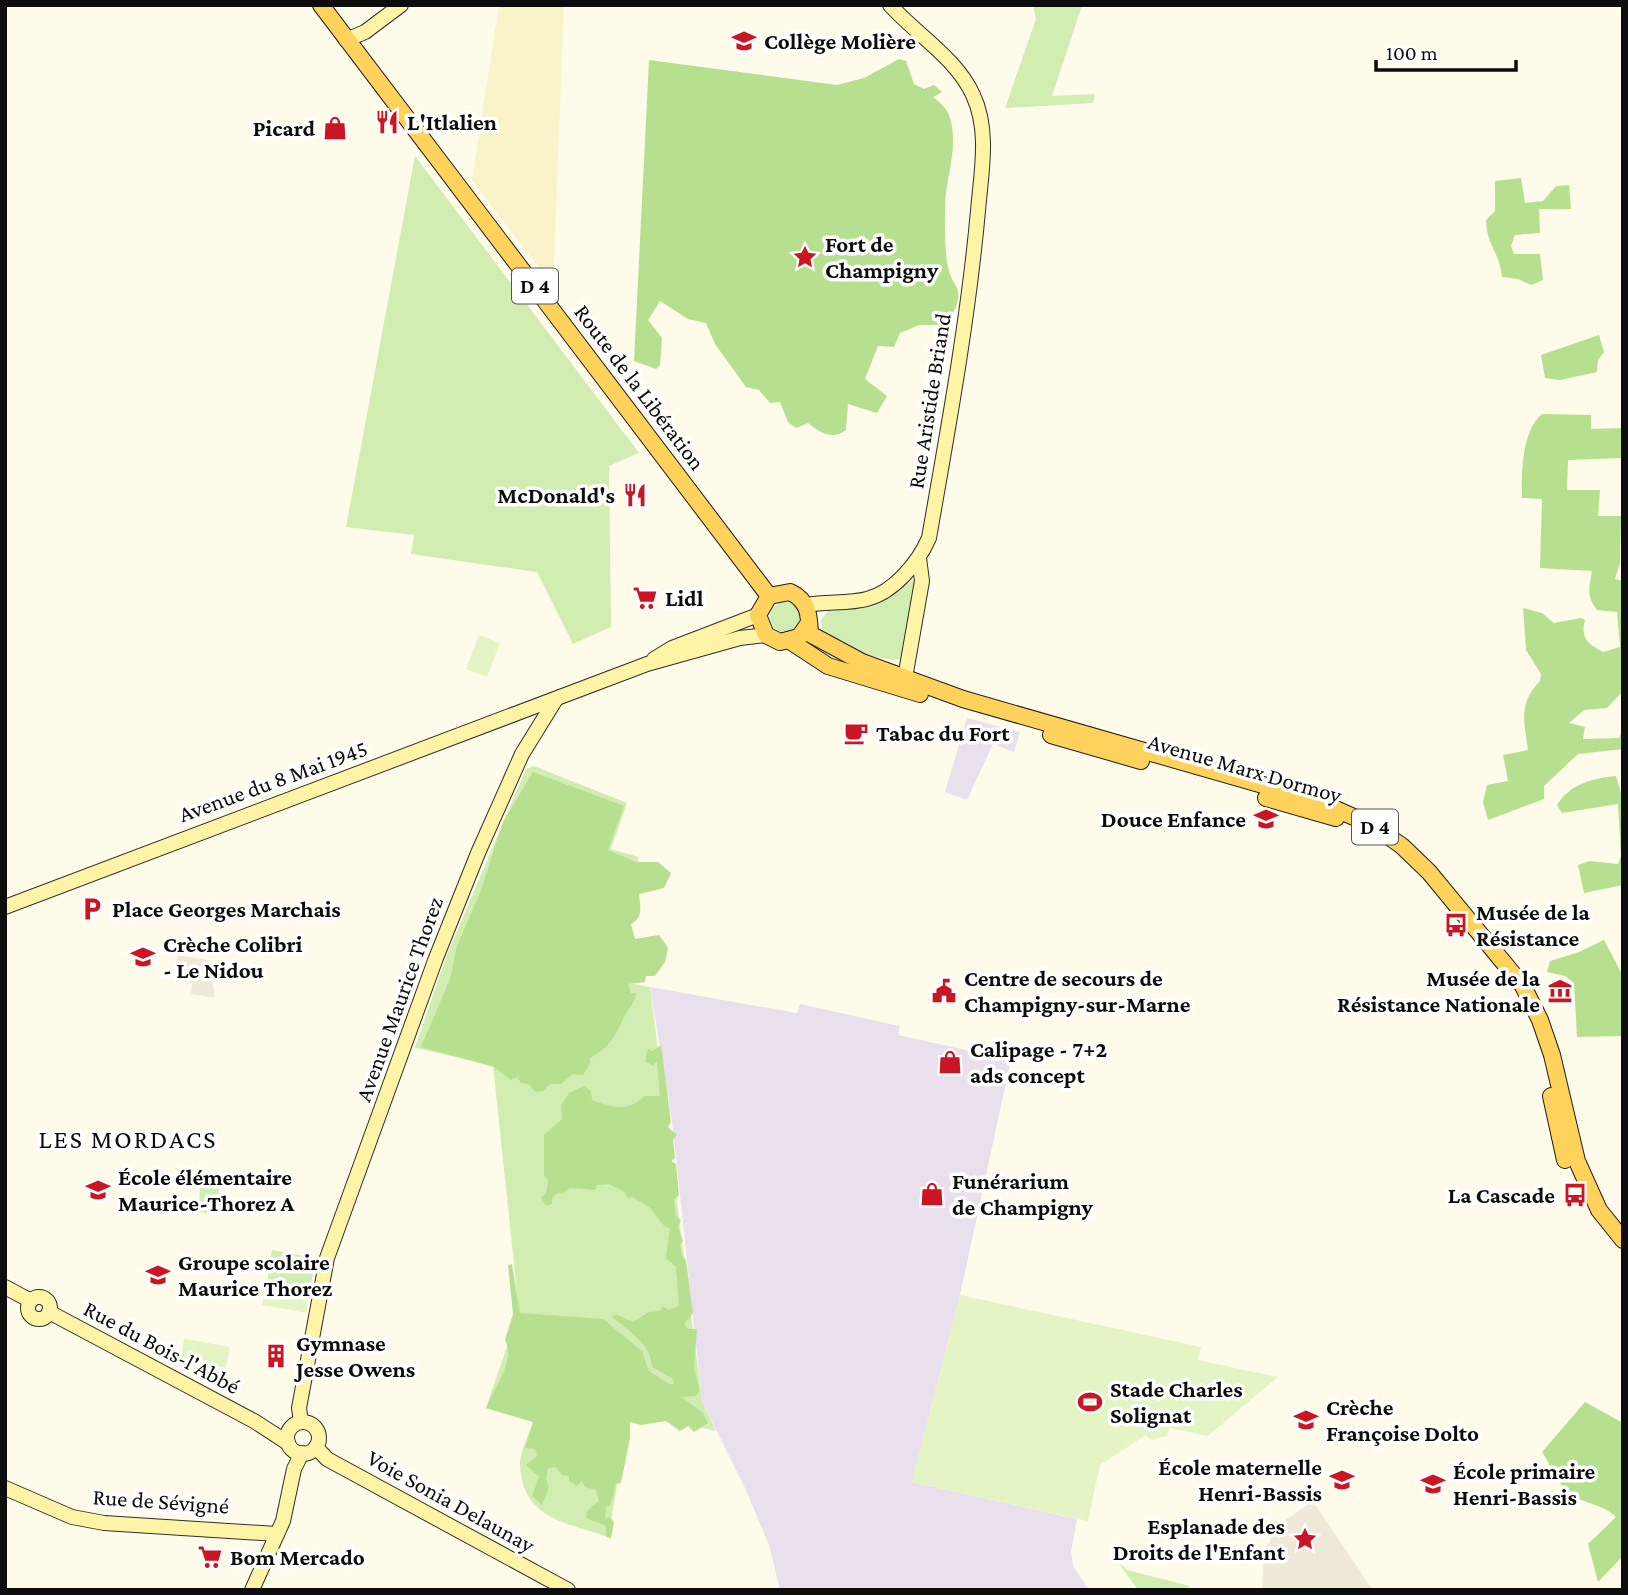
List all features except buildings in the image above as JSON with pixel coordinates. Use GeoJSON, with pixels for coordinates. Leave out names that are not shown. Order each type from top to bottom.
{"type":"FeatureCollection","features":[{"type":"Feature","properties":{"kind":"main road","name":"Route de la Libération"},"geometry":{"type":"LineString","coordinates":[[321,5],[769,596]]}},
{"type":"Feature","properties":{"kind":"main road"},"geometry":{"type":"LineString","coordinates":[[346,40],[365,32],[401,5]]}},
{"type":"Feature","properties":{"kind":"main road","name":"Rue Aristide Briand"},"geometry":{"type":"LineString","coordinates":[[881,5],[917,33]]}},
{"type":"Feature","properties":{"kind":"main road","name":"Rue Aristide Briand"},"geometry":{"type":"LineString","coordinates":[[890,5],[952,65],[973,94],[981,116],[983,137],[962,356],[922,553],[922,581],[905,678]]}},
{"type":"Feature","properties":{"kind":"main road"},"geometry":{"type":"LineString","coordinates":[[806,605],[874,597],[906,573],[922,553]]}},
{"type":"Feature","properties":{"kind":"main road"},"geometry":{"type":"LineString","coordinates":[[556,699],[647,664],[740,638],[766,635],[780,642],[790,641],[799,637],[809,623],[806,605],[790,592],[769,596],[763,602],[758,615],[766,635]]}},
{"type":"Feature","properties":{"kind":"main road"},"geometry":{"type":"LineString","coordinates":[[647,664],[672,648],[758,615]]}},
{"type":"Feature","properties":{"kind":"main road","name":"Avenue Marx Dormoy"},"geometry":{"type":"LineString","coordinates":[[809,623],[810,634],[824,644],[905,678],[1014,715],[1315,800],[1372,825],[1402,846],[1429,872],[1523,986],[1540,1020],[1552,1055],[1575,1157],[1599,1210],[1623,1240]]}},
{"type":"Feature","properties":{"kind":"main road","name":"Avenue Marx Dormoy"},"geometry":{"type":"LineString","coordinates":[[790,641],[828,666],[1342,820],[1367,832],[1398,853],[1460,921],[1522,1002],[1543,1055],[1565,1160],[1584,1202],[1623,1254]]}},
{"type":"Feature","properties":{"kind":"main road","name":"Avenue du 8 Mai 1945"},"geometry":{"type":"LineString","coordinates":[[5,907],[556,699]]}},
{"type":"Feature","properties":{"kind":"main road","name":"Avenue Maurice Thorez"},"geometry":{"type":"LineString","coordinates":[[252,1590],[277,1534],[276,1520],[294,1439],[327,1258],[436,958],[478,853],[522,754],[556,699]]}},
{"type":"Feature","properties":{"kind":"main road","name":"Rue du Bois-l'Abbé"},"geometry":{"type":"LineString","coordinates":[[5,1287],[31,1301],[28,1311],[32,1317],[42,1318],[49,1312],[254,1422],[294,1439]]}},
{"type":"Feature","properties":{"kind":"main road"},"geometry":{"type":"LineString","coordinates":[[308,1423],[318,1433],[316,1447],[294,1439],[308,1423]]}},
{"type":"Feature","properties":{"kind":"main road","name":"Voie Sonia Delaunay"},"geometry":{"type":"LineString","coordinates":[[316,1447],[327,1460],[568,1590]]}},
{"type":"Feature","properties":{"kind":"main road","name":"Rue de Sévigné"},"geometry":{"type":"LineString","coordinates":[[5,1488],[72,1517],[104,1523],[277,1534]]}},
{"type":"Feature","properties":{"kind":"shaded area"},"geometry":{"type":"Polygon","coordinates":[[[499,5],[564,5],[553,286],[472,180],[499,5]]]}},
{"type":"Feature","properties":{"kind":"shaded area"},"geometry":{"type":"Polygon","coordinates":[[[967,718],[1020,732],[1014,752],[993,744],[967,800],[945,792],[967,718]]]}},
{"type":"Feature","properties":{"kind":"shaded area"},"geometry":{"type":"Polygon","coordinates":[[[177,955],[209,960],[215,998],[191,994],[192,983],[174,980],[177,955]]]}},
{"type":"Feature","properties":{"kind":"shaded area"},"geometry":{"type":"Polygon","coordinates":[[[650,987],[797,1013],[800,1004],[900,1026],[898,1035],[1011,1060],[960,1295],[912,1482],[1077,1519],[1071,1552],[1073,1566],[1089,1590],[780,1590],[769,1545],[745,1488],[702,1401],[672,1120],[650,987]]]}},
{"type":"Feature","properties":{"kind":"shaded area","name":"Esplanade des Droits de l'Enfant"},"geometry":{"type":"Polygon","coordinates":[[[1313,1501],[1373,1590],[1262,1590],[1264,1553],[1277,1526],[1313,1501]]]}},
{"type":"Feature","properties":{"kind":"green space"},"geometry":{"type":"Polygon","coordinates":[[[1033,5],[1082,5],[1052,96],[1095,94],[1093,103],[1005,108],[1036,19],[1033,5]]]}},
{"type":"Feature","properties":{"kind":"green space"},"geometry":{"type":"Polygon","coordinates":[[[899,59],[906,61],[914,84],[924,89],[934,85],[942,92],[933,97],[945,108],[950,118],[953,144],[946,198],[945,242],[948,267],[958,295],[954,311],[941,325],[919,325],[900,333],[894,347],[878,346],[865,379],[887,396],[877,413],[848,404],[846,430],[836,435],[826,434],[808,423],[796,428],[788,422],[780,402],[770,403],[759,390],[746,387],[715,344],[706,323],[688,319],[660,301],[648,320],[662,338],[660,365],[656,369],[634,361],[649,60],[837,85],[864,78],[899,59]]]}},
{"type":"Feature","properties":{"kind":"green space"},"geometry":{"type":"Polygon","coordinates":[[[415,156],[639,453],[609,466],[611,627],[573,644],[537,572],[411,554],[414,535],[346,527],[415,156]]]}},
{"type":"Feature","properties":{"kind":"green space"},"geometry":{"type":"Polygon","coordinates":[[[1521,178],[1525,203],[1543,201],[1556,186],[1569,185],[1571,209],[1539,209],[1540,233],[1515,235],[1511,246],[1514,254],[1540,254],[1543,280],[1531,285],[1518,279],[1502,277],[1488,236],[1486,220],[1495,211],[1495,181],[1521,178]]]}},
{"type":"Feature","properties":{"kind":"green space"},"geometry":{"type":"Polygon","coordinates":[[[1599,335],[1604,352],[1598,360],[1597,372],[1560,380],[1545,378],[1541,355],[1599,335]]]}},
{"type":"Feature","properties":{"kind":"green space"},"geometry":{"type":"Polygon","coordinates":[[[1542,414],[1591,415],[1591,429],[1623,428],[1623,458],[1568,460],[1567,490],[1600,490],[1598,516],[1621,516],[1620,563],[1615,579],[1623,581],[1623,691],[1607,708],[1584,710],[1569,723],[1585,727],[1583,739],[1619,738],[1623,728],[1623,749],[1578,754],[1544,786],[1544,799],[1488,820],[1483,802],[1487,785],[1508,781],[1503,755],[1528,750],[1525,705],[1540,681],[1541,674],[1526,650],[1523,608],[1542,613],[1554,623],[1581,618],[1585,620],[1586,640],[1593,646],[1603,652],[1620,647],[1617,612],[1597,610],[1591,600],[1589,587],[1592,571],[1540,568],[1542,499],[1522,498],[1522,477],[1530,430],[1542,414]]]}},
{"type":"Feature","properties":{"kind":"green space"},"geometry":{"type":"Polygon","coordinates":[[[916,578],[903,658],[884,659],[860,652],[837,641],[822,629],[821,620],[828,611],[874,607],[916,578]]]}},
{"type":"Feature","properties":{"kind":"green space"},"geometry":{"type":"Polygon","coordinates":[[[785,602],[796,606],[800,617],[796,628],[785,632],[774,628],[770,617],[774,606],[785,602]]]}},
{"type":"Feature","properties":{"kind":"green space"},"geometry":{"type":"Polygon","coordinates":[[[479,635],[500,643],[487,677],[466,669],[479,635]]]}},
{"type":"Feature","properties":{"kind":"green space"},"geometry":{"type":"Polygon","coordinates":[[[534,766],[627,803],[611,849],[639,857],[602,978],[650,987],[702,1401],[716,1431],[630,1412],[608,1537],[562,1522],[537,1507],[523,1482],[520,1464],[533,1422],[486,1408],[519,1311],[493,1065],[415,1048],[446,957],[526,769],[534,766]]]}},
{"type":"Feature","properties":{"kind":"green space"},"geometry":{"type":"Polygon","coordinates":[[[533,772],[624,806],[608,850],[636,862],[658,862],[671,873],[664,888],[639,894],[640,915],[631,924],[635,939],[659,935],[668,948],[665,962],[655,976],[646,976],[645,982],[628,984],[631,993],[636,993],[632,1004],[611,1042],[590,1058],[590,1064],[583,1075],[573,1074],[561,1084],[550,1084],[543,1091],[535,1092],[529,1084],[521,1083],[517,1077],[511,1080],[494,1067],[421,1047],[450,979],[457,946],[481,890],[503,822],[533,772]]]}},
{"type":"Feature","properties":{"kind":"green space"},"geometry":{"type":"Polygon","coordinates":[[[1616,776],[1623,800],[1623,885],[1584,893],[1578,865],[1590,861],[1618,864],[1621,856],[1618,804],[1562,813],[1557,805],[1568,792],[1583,783],[1616,776]]]}},
{"type":"Feature","properties":{"kind":"green space"},"geometry":{"type":"Polygon","coordinates":[[[1604,940],[1623,976],[1623,1036],[1577,1037],[1574,983],[1565,976],[1547,972],[1550,961],[1579,952],[1604,940]]]}},
{"type":"Feature","properties":{"kind":"green space"},"geometry":{"type":"Polygon","coordinates":[[[661,1045],[671,1122],[668,1127],[677,1135],[673,1140],[675,1158],[671,1161],[676,1164],[679,1195],[674,1200],[676,1216],[681,1220],[678,1227],[683,1241],[680,1245],[682,1256],[686,1260],[693,1313],[684,1324],[688,1329],[697,1329],[694,1368],[700,1390],[696,1396],[682,1397],[703,1413],[708,1423],[694,1432],[688,1426],[680,1431],[666,1421],[641,1425],[630,1422],[630,1438],[621,1483],[616,1484],[610,1506],[606,1507],[605,1518],[610,1517],[614,1522],[611,1538],[606,1537],[606,1526],[586,1518],[588,1510],[599,1501],[596,1490],[585,1487],[582,1481],[577,1486],[556,1467],[548,1468],[546,1479],[549,1487],[542,1505],[532,1496],[539,1477],[526,1465],[537,1456],[535,1449],[525,1448],[533,1422],[486,1408],[503,1374],[508,1357],[505,1340],[513,1314],[508,1265],[512,1264],[520,1313],[603,1319],[642,1351],[649,1371],[669,1384],[674,1384],[673,1379],[652,1367],[644,1345],[612,1317],[615,1314],[633,1322],[649,1312],[660,1311],[662,1306],[669,1310],[679,1306],[676,1267],[666,1258],[670,1228],[665,1227],[650,1208],[633,1197],[628,1198],[623,1191],[609,1184],[597,1185],[595,1190],[570,1188],[562,1194],[558,1193],[552,1198],[552,1204],[546,1206],[541,1197],[546,1194],[548,1181],[544,1176],[544,1135],[562,1119],[561,1105],[569,1093],[584,1086],[591,1091],[592,1100],[620,1107],[645,1096],[660,1096],[657,1061],[653,1066],[645,1061],[648,1049],[653,1051],[661,1045]]]}},
{"type":"Feature","properties":{"kind":"green space"},"geometry":{"type":"Polygon","coordinates":[[[200,1181],[220,1183],[215,1214],[199,1212],[200,1181]]]}},
{"type":"Feature","properties":{"kind":"green space"},"geometry":{"type":"Polygon","coordinates":[[[272,1250],[316,1258],[310,1290],[267,1282],[272,1250]]]}},
{"type":"Feature","properties":{"kind":"green space"},"geometry":{"type":"Polygon","coordinates":[[[267,1282],[310,1290],[306,1313],[262,1305],[267,1282]]]}},
{"type":"Feature","properties":{"kind":"green space","name":"Stade Charles Solignat"},"geometry":{"type":"Polygon","coordinates":[[[960,1295],[1201,1347],[1198,1360],[1278,1377],[1208,1436],[1169,1428],[1167,1436],[1150,1440],[1146,1435],[1100,1465],[1088,1521],[912,1482],[960,1295]]]}},
{"type":"Feature","properties":{"kind":"green space"},"geometry":{"type":"Polygon","coordinates":[[[184,1339],[230,1347],[226,1368],[181,1360],[184,1339]]]}},
{"type":"Feature","properties":{"kind":"green space"},"geometry":{"type":"Polygon","coordinates":[[[1585,1402],[1623,1423],[1623,1556],[1598,1582],[1588,1544],[1616,1517],[1566,1491],[1542,1452],[1585,1402]]]}},
{"type":"Feature","properties":{"kind":"green space"},"geometry":{"type":"Polygon","coordinates":[[[1118,1562],[1127,1570],[1190,1586],[1185,1590],[1138,1590],[1118,1562]]]}},
{"type":"Feature","properties":{"kind":"place","name":"Collège Molière"},"geometry":{"type":"Point","coordinates":[744,41]}},
{"type":"Feature","properties":{"kind":"place","name":"L'Itlalien"},"geometry":{"type":"Point","coordinates":[387,122]}},
{"type":"Feature","properties":{"kind":"place","name":"Picard"},"geometry":{"type":"Point","coordinates":[335,128]}},
{"type":"Feature","properties":{"kind":"place","name":"Fort de Champigny"},"geometry":{"type":"Point","coordinates":[805,257]}},
{"type":"Feature","properties":{"kind":"place","name":"McDonald's"},"geometry":{"type":"Point","coordinates":[635,495]}},
{"type":"Feature","properties":{"kind":"place","name":"Lidl"},"geometry":{"type":"Point","coordinates":[645,598]}},
{"type":"Feature","properties":{"kind":"place","name":"Tabac du Fort"},"geometry":{"type":"Point","coordinates":[856,733]}},
{"type":"Feature","properties":{"kind":"place","name":"Douce Enfance"},"geometry":{"type":"Point","coordinates":[1266,819]}},
{"type":"Feature","properties":{"kind":"place","name":"Place Georges Marchais"},"geometry":{"type":"Point","coordinates":[92,909]}},
{"type":"Feature","properties":{"kind":"place","name":"Musée de la Résistance"},"geometry":{"type":"Point","coordinates":[1456,925]}},
{"type":"Feature","properties":{"kind":"place","name":"Crèche Colibri - Le Nidou"},"geometry":{"type":"Point","coordinates":[143,957]}},
{"type":"Feature","properties":{"kind":"place","name":"Centre de secours de Champigny-sur-Marne"},"geometry":{"type":"Point","coordinates":[944,991]}},
{"type":"Feature","properties":{"kind":"place","name":"Musée de la Résistance Nationale"},"geometry":{"type":"Point","coordinates":[1560,991]}},
{"type":"Feature","properties":{"kind":"place","name":"Calipage - 7+2 ads concept"},"geometry":{"type":"Point","coordinates":[950,1062]}},
{"type":"Feature","properties":{"kind":"place","name":"École élémentaire Maurice-Thorez A"},"geometry":{"type":"Point","coordinates":[98,1190]}},
{"type":"Feature","properties":{"kind":"place","name":"Funérarium de Champigny"},"geometry":{"type":"Point","coordinates":[932,1194]}},
{"type":"Feature","properties":{"kind":"place","name":"La Cascade"},"geometry":{"type":"Point","coordinates":[1575,1195]}},
{"type":"Feature","properties":{"kind":"place","name":"Groupe scolaire Maurice Thorez"},"geometry":{"type":"Point","coordinates":[158,1275]}},
{"type":"Feature","properties":{"kind":"place","name":"Gymnase Jesse Owens"},"geometry":{"type":"Point","coordinates":[276,1356]}},
{"type":"Feature","properties":{"kind":"place","name":"Stade Charles Solignat"},"geometry":{"type":"Point","coordinates":[1090,1402]}},
{"type":"Feature","properties":{"kind":"place","name":"Crèche Françoise Dolto"},"geometry":{"type":"Point","coordinates":[1306,1420]}},
{"type":"Feature","properties":{"kind":"place","name":"École maternelle Henri-Bassis"},"geometry":{"type":"Point","coordinates":[1342,1480]}},
{"type":"Feature","properties":{"kind":"place","name":"École primaire Henri-Bassis"},"geometry":{"type":"Point","coordinates":[1433,1484]}},
{"type":"Feature","properties":{"kind":"place","name":"Esplanade des Droits de l'Enfant"},"geometry":{"type":"Point","coordinates":[1305,1539]}},
{"type":"Feature","properties":{"kind":"place","name":"Bom Mercado"},"geometry":{"type":"Point","coordinates":[210,1557]}},
{"type":"Feature","properties":{"kind":"district","name":"LES MORDACS"},"geometry":{"type":"Point","coordinates":[128,1139]}}]}
